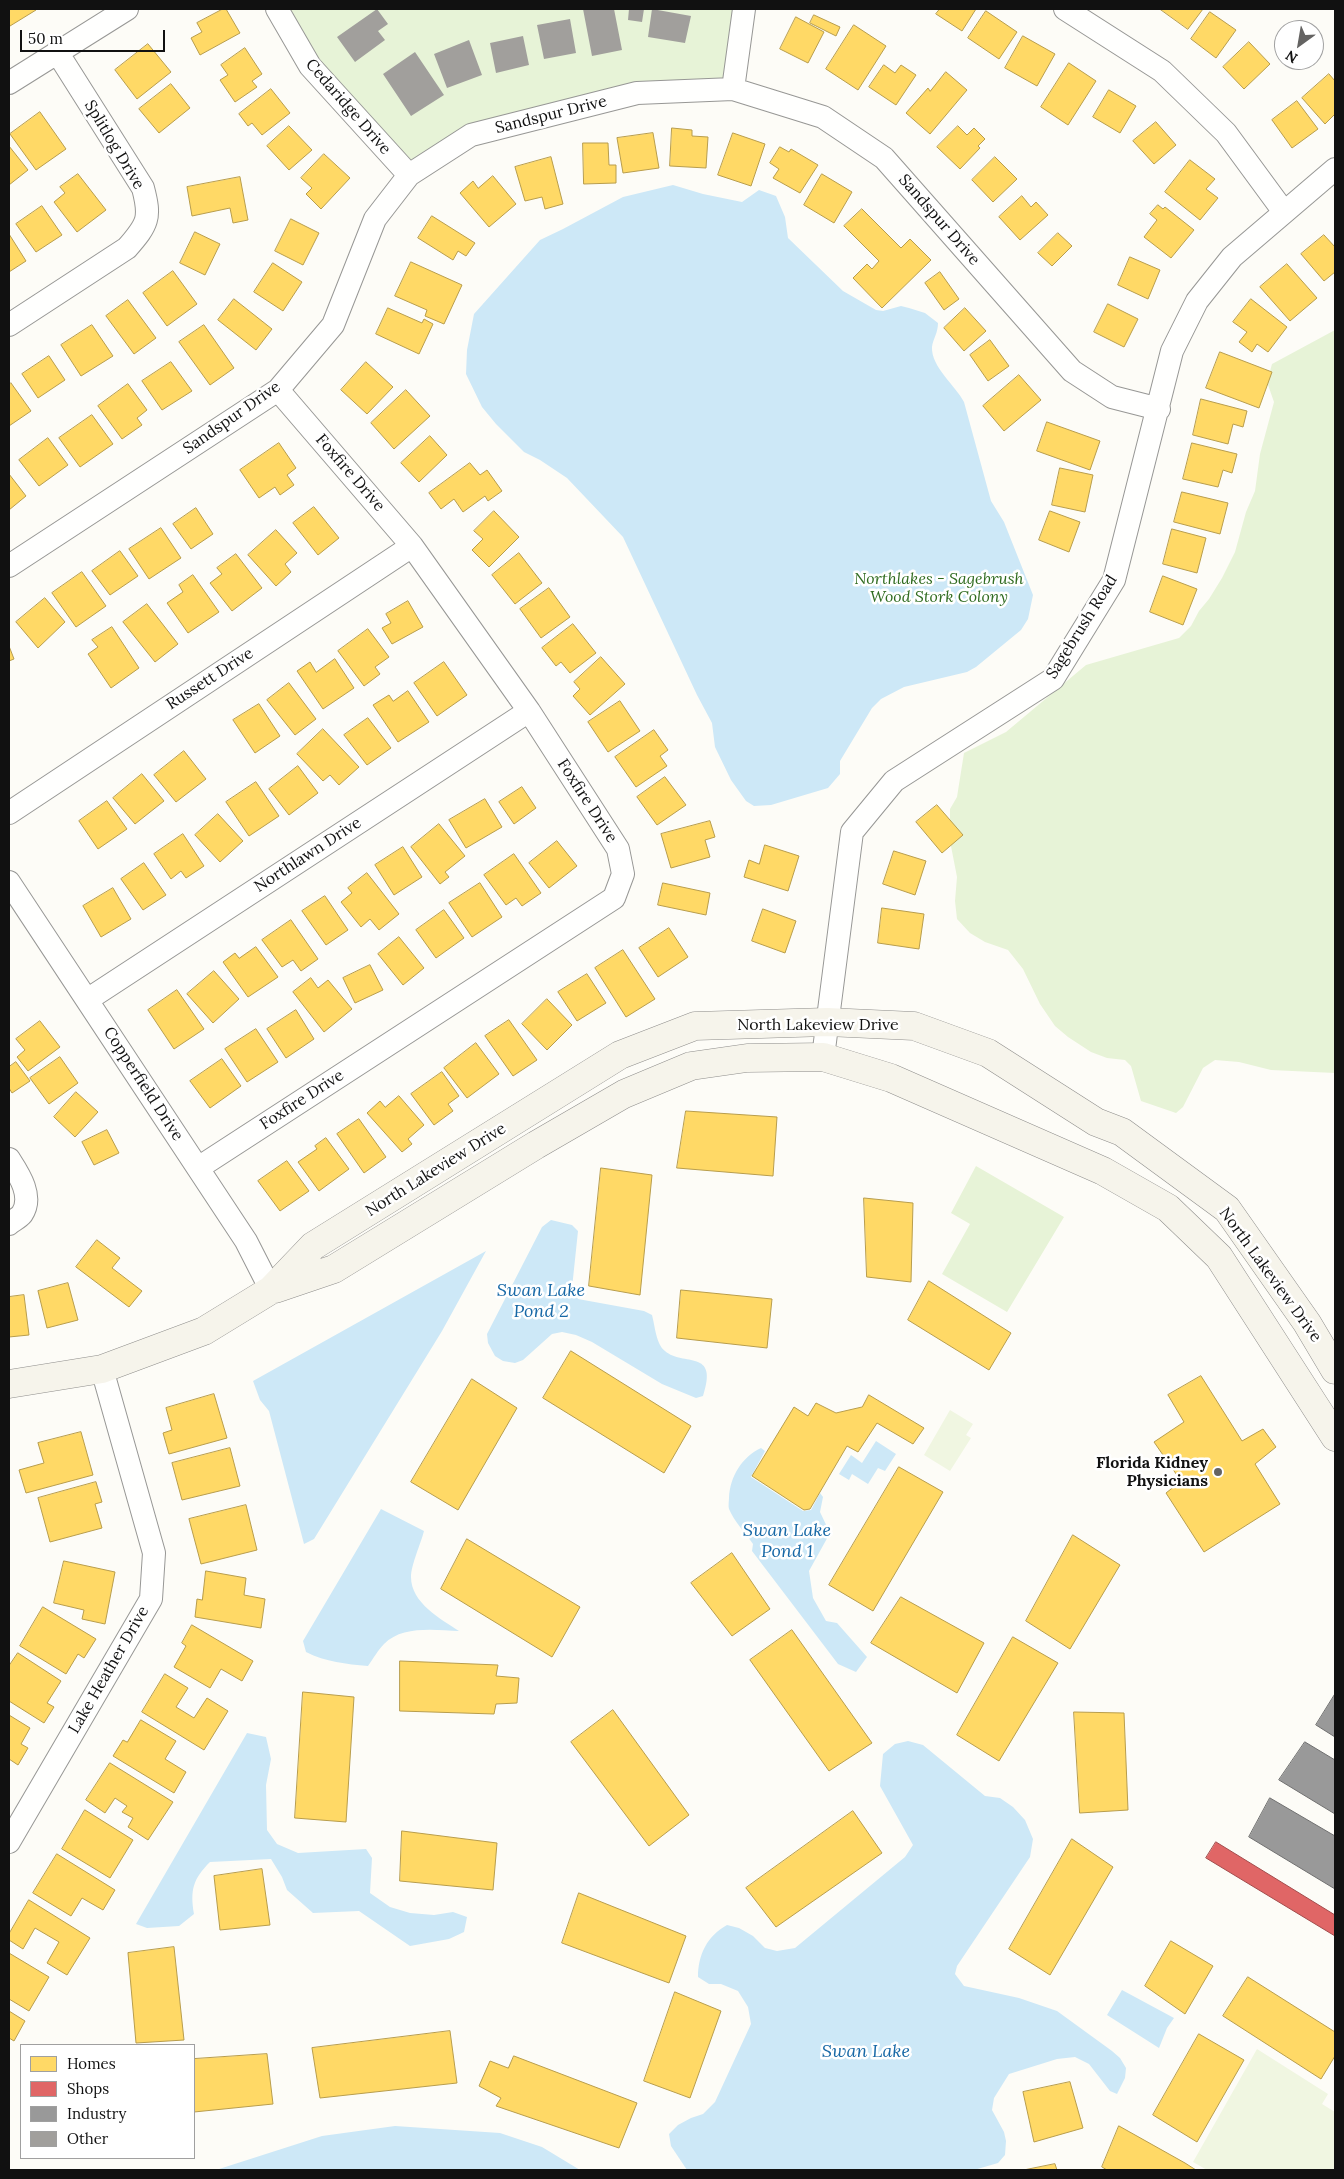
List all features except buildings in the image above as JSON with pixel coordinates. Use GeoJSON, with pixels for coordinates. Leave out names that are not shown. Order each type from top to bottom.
{"type":"FeatureCollection","features":[{"type":"Feature","properties":{"kind":"street"},"geometry":{"type":"LineString","coordinates":[[9,83],[128,9]]}},
{"type":"Feature","properties":{"kind":"street","name":"Cedaridge Drive"},"geometry":{"type":"LineString","coordinates":[[278,9],[310,66],[409,175]]}},
{"type":"Feature","properties":{"kind":"street"},"geometry":{"type":"LineString","coordinates":[[733,89],[744,9]]}},
{"type":"Feature","properties":{"kind":"street"},"geometry":{"type":"LineString","coordinates":[[1065,9],[1162,71],[1226,133],[1284,212]]}},
{"type":"Feature","properties":{"kind":"street","name":"Splitlog Drive"},"geometry":{"type":"LineString","coordinates":[[9,325],[127,248],[142,231],[149,210],[143,188],[57,52]]}},
{"type":"Feature","properties":{"kind":"street","name":"Sandspur Drive"},"geometry":{"type":"LineString","coordinates":[[9,566],[278,390],[333,325],[375,219],[409,175],[471,135],[638,93],[733,89],[824,117],[884,158],[1072,371],[1112,397],[1158,409]]}},
{"type":"Feature","properties":{"kind":"street","name":"Sagebrush Road"},"geometry":{"type":"LineString","coordinates":[[823,1057],[852,832],[894,781],[1053,679],[1114,580],[1172,351],[1197,301],[1232,257],[1335,169]]}},
{"type":"Feature","properties":{"kind":"street","name":"Foxfire Drive"},"geometry":{"type":"LineString","coordinates":[[198,1168],[614,898],[623,874],[618,849],[529,711],[412,546],[278,390]]}},
{"type":"Feature","properties":{"kind":"street","name":"Russett Drive"},"geometry":{"type":"LineString","coordinates":[[9,813],[412,546]]}},
{"type":"Feature","properties":{"kind":"street","name":"Northlawn Drive"},"geometry":{"type":"LineString","coordinates":[[87,1000],[529,711]]}},
{"type":"Feature","properties":{"kind":"street","name":"Copperfield Drive"},"geometry":{"type":"LineString","coordinates":[[9,882],[246,1241],[271,1290]]}},
{"type":"Feature","properties":{"kind":"street","name":"North Lakeview Drive"},"geometry":{"type":"LineString","coordinates":[[271,1290],[313,1246],[520,1119],[620,1055],[695,1026],[827,1022],[914,1026],[988,1053],[1096,1122],[1122,1132],[1227,1209],[1307,1323],[1335,1370]]}},
{"type":"Feature","properties":{"kind":"street","name":"North Lakeview Drive"},"geometry":{"type":"LineString","coordinates":[[9,1384],[102,1369],[204,1331],[271,1290],[334,1270],[536,1145],[624,1094],[691,1066],[747,1058],[823,1057],[891,1078],[1103,1171],[1168,1208],[1219,1257],[1335,1437]]}},
{"type":"Feature","properties":{"kind":"street"},"geometry":{"type":"LineString","coordinates":[[520,1119],[536,1145]]}},
{"type":"Feature","properties":{"kind":"street"},"geometry":{"type":"LineString","coordinates":[[1136,1190],[1149,1152]]}},
{"type":"Feature","properties":{"kind":"street"},"geometry":{"type":"LineString","coordinates":[[9,1159],[22,1179],[26,1196],[22,1214],[9,1224]]}},
{"type":"Feature","properties":{"kind":"street","name":"Lake Heather Drive"},"geometry":{"type":"LineString","coordinates":[[9,1842],[151,1598],[154,1553],[102,1369]]}},
{"type":"Feature","properties":{"kind":"green space"},"geometry":{"type":"Polygon","coordinates":[[[278,9],[744,9],[733,89],[637,93],[471,135],[409,175],[278,9]]]}},
{"type":"Feature","properties":{"kind":"green space"},"geometry":{"type":"Polygon","coordinates":[[[1335,330],[1335,1073],[1271,1070],[1239,1062],[1215,1060],[1203,1068],[1183,1107],[1176,1113],[1141,1101],[1131,1066],[1125,1060],[1107,1058],[1091,1052],[1055,1026],[1040,1004],[1023,969],[1008,950],[985,942],[970,933],[957,919],[955,901],[957,877],[950,841],[950,809],[957,797],[964,753],[1006,732],[1086,665],[1179,638],[1191,626],[1222,578],[1235,552],[1246,512],[1255,491],[1260,454],[1274,402],[1267,382],[1272,364],[1335,330]]]}},
{"type":"Feature","properties":{"kind":"green space"},"geometry":{"type":"Polygon","coordinates":[[[976,1166],[1064,1217],[1007,1312],[942,1274],[970,1224],[951,1213],[976,1166]]]}},
{"type":"Feature","properties":{"kind":"green space"},"geometry":{"type":"Polygon","coordinates":[[[950,1410],[973,1424],[966,1435],[971,1438],[950,1471],[924,1455],[950,1410]]]}},
{"type":"Feature","properties":{"kind":"green space"},"geometry":{"type":"Polygon","coordinates":[[[1257,2049],[1328,2094],[1322,2104],[1335,2112],[1335,2170],[1207,2170],[1193,2162],[1257,2049]]]}},
{"type":"Feature","properties":{"kind":"water"},"geometry":{"type":"Polygon","coordinates":[[[673,185],[703,194],[742,202],[759,190],[776,196],[785,217],[788,238],[843,291],[876,310],[883,311],[901,306],[925,313],[938,323],[932,347],[935,362],[964,402],[991,501],[1004,522],[1033,595],[1028,619],[1021,630],[976,667],[967,672],[904,687],[881,699],[872,708],[840,761],[840,774],[828,788],[771,805],[754,806],[746,801],[731,780],[715,747],[712,723],[623,537],[567,478],[524,452],[496,424],[482,407],[466,374],[467,350],[474,314],[540,240],[623,197],[673,185]]]}},
{"type":"Feature","properties":{"kind":"water","name":"Swan Lake Pond 2"},"geometry":{"type":"Polygon","coordinates":[[[551,1220],[572,1225],[578,1231],[572,1288],[578,1299],[644,1311],[652,1315],[658,1339],[665,1351],[672,1356],[697,1361],[703,1365],[707,1381],[703,1396],[696,1398],[662,1384],[592,1342],[576,1335],[562,1332],[552,1334],[523,1360],[515,1363],[503,1361],[495,1356],[488,1343],[487,1334],[542,1227],[551,1220]]]}},
{"type":"Feature","properties":{"kind":"water"},"geometry":{"type":"Polygon","coordinates":[[[486,1251],[442,1331],[314,1539],[304,1544],[269,1411],[260,1400],[253,1381],[486,1251]]]}},
{"type":"Feature","properties":{"kind":"water"},"geometry":{"type":"Polygon","coordinates":[[[876,1441],[896,1454],[885,1471],[878,1468],[868,1484],[852,1474],[849,1480],[839,1474],[851,1455],[862,1463],[876,1441]]]}},
{"type":"Feature","properties":{"kind":"water","name":"Swan Lake Pond 1"},"geometry":{"type":"Polygon","coordinates":[[[761,1448],[765,1451],[751,1477],[803,1511],[811,1510],[820,1493],[823,1497],[820,1512],[830,1533],[809,1571],[813,1598],[826,1621],[837,1623],[867,1657],[856,1672],[838,1664],[752,1551],[753,1544],[731,1514],[729,1509],[730,1490],[738,1468],[748,1457],[761,1448]]]}},
{"type":"Feature","properties":{"kind":"water"},"geometry":{"type":"Polygon","coordinates":[[[381,1509],[424,1531],[413,1566],[412,1586],[416,1595],[428,1609],[459,1631],[420,1630],[400,1634],[384,1644],[368,1666],[329,1660],[306,1652],[303,1641],[381,1509]]]}},
{"type":"Feature","properties":{"kind":"water"},"geometry":{"type":"Polygon","coordinates":[[[247,1733],[266,1737],[271,1759],[266,1785],[267,1830],[277,1844],[298,1853],[366,1849],[372,1858],[370,1893],[390,1907],[410,1913],[434,1915],[453,1912],[467,1917],[464,1932],[449,1939],[410,1946],[359,1911],[313,1913],[287,1890],[282,1877],[271,1859],[210,1862],[194,1885],[192,1898],[194,1914],[179,1926],[147,1928],[136,1924],[247,1733]]]}},
{"type":"Feature","properties":{"kind":"water","name":"Swan Lake"},"geometry":{"type":"Polygon","coordinates":[[[908,1741],[923,1745],[985,1796],[1000,1798],[1013,1807],[1025,1820],[1033,1839],[1030,1857],[957,1966],[955,1974],[964,1986],[1019,1998],[1057,2011],[1112,2051],[1120,2058],[1126,2068],[1125,2078],[1117,2094],[1110,2091],[1089,2064],[1075,2057],[1057,2059],[1009,2074],[994,2098],[992,2110],[1004,2132],[1006,2141],[1005,2155],[998,2163],[974,2170],[687,2170],[671,2146],[669,2134],[678,2125],[703,2114],[715,2102],[751,2024],[748,2007],[738,1991],[721,1984],[709,1984],[698,1977],[698,1969],[705,1947],[720,1929],[727,1925],[739,1928],[753,1936],[765,1948],[777,1951],[795,1948],[905,1857],[913,1845],[880,1786],[883,1754],[895,1744],[908,1741]]]}},
{"type":"Feature","properties":{"kind":"water"},"geometry":{"type":"Polygon","coordinates":[[[1122,1990],[1174,2018],[1167,2028],[1159,2048],[1107,2015],[1122,1990]]]}},
{"type":"Feature","properties":{"kind":"water"},"geometry":{"type":"Polygon","coordinates":[[[395,2126],[500,2133],[542,2147],[580,2170],[216,2170],[322,2136],[395,2126]]]}},
{"type":"Feature","properties":{"kind":"place","name":"Florida Kidney Physicians"},"geometry":{"type":"Point","coordinates":[1218,1472]}},
{"type":"Feature","properties":{"kind":"park label","name":"Northlakes - Sagebrush Wood Stork Colony"},"geometry":{"type":"Point","coordinates":[939,588]}}]}
